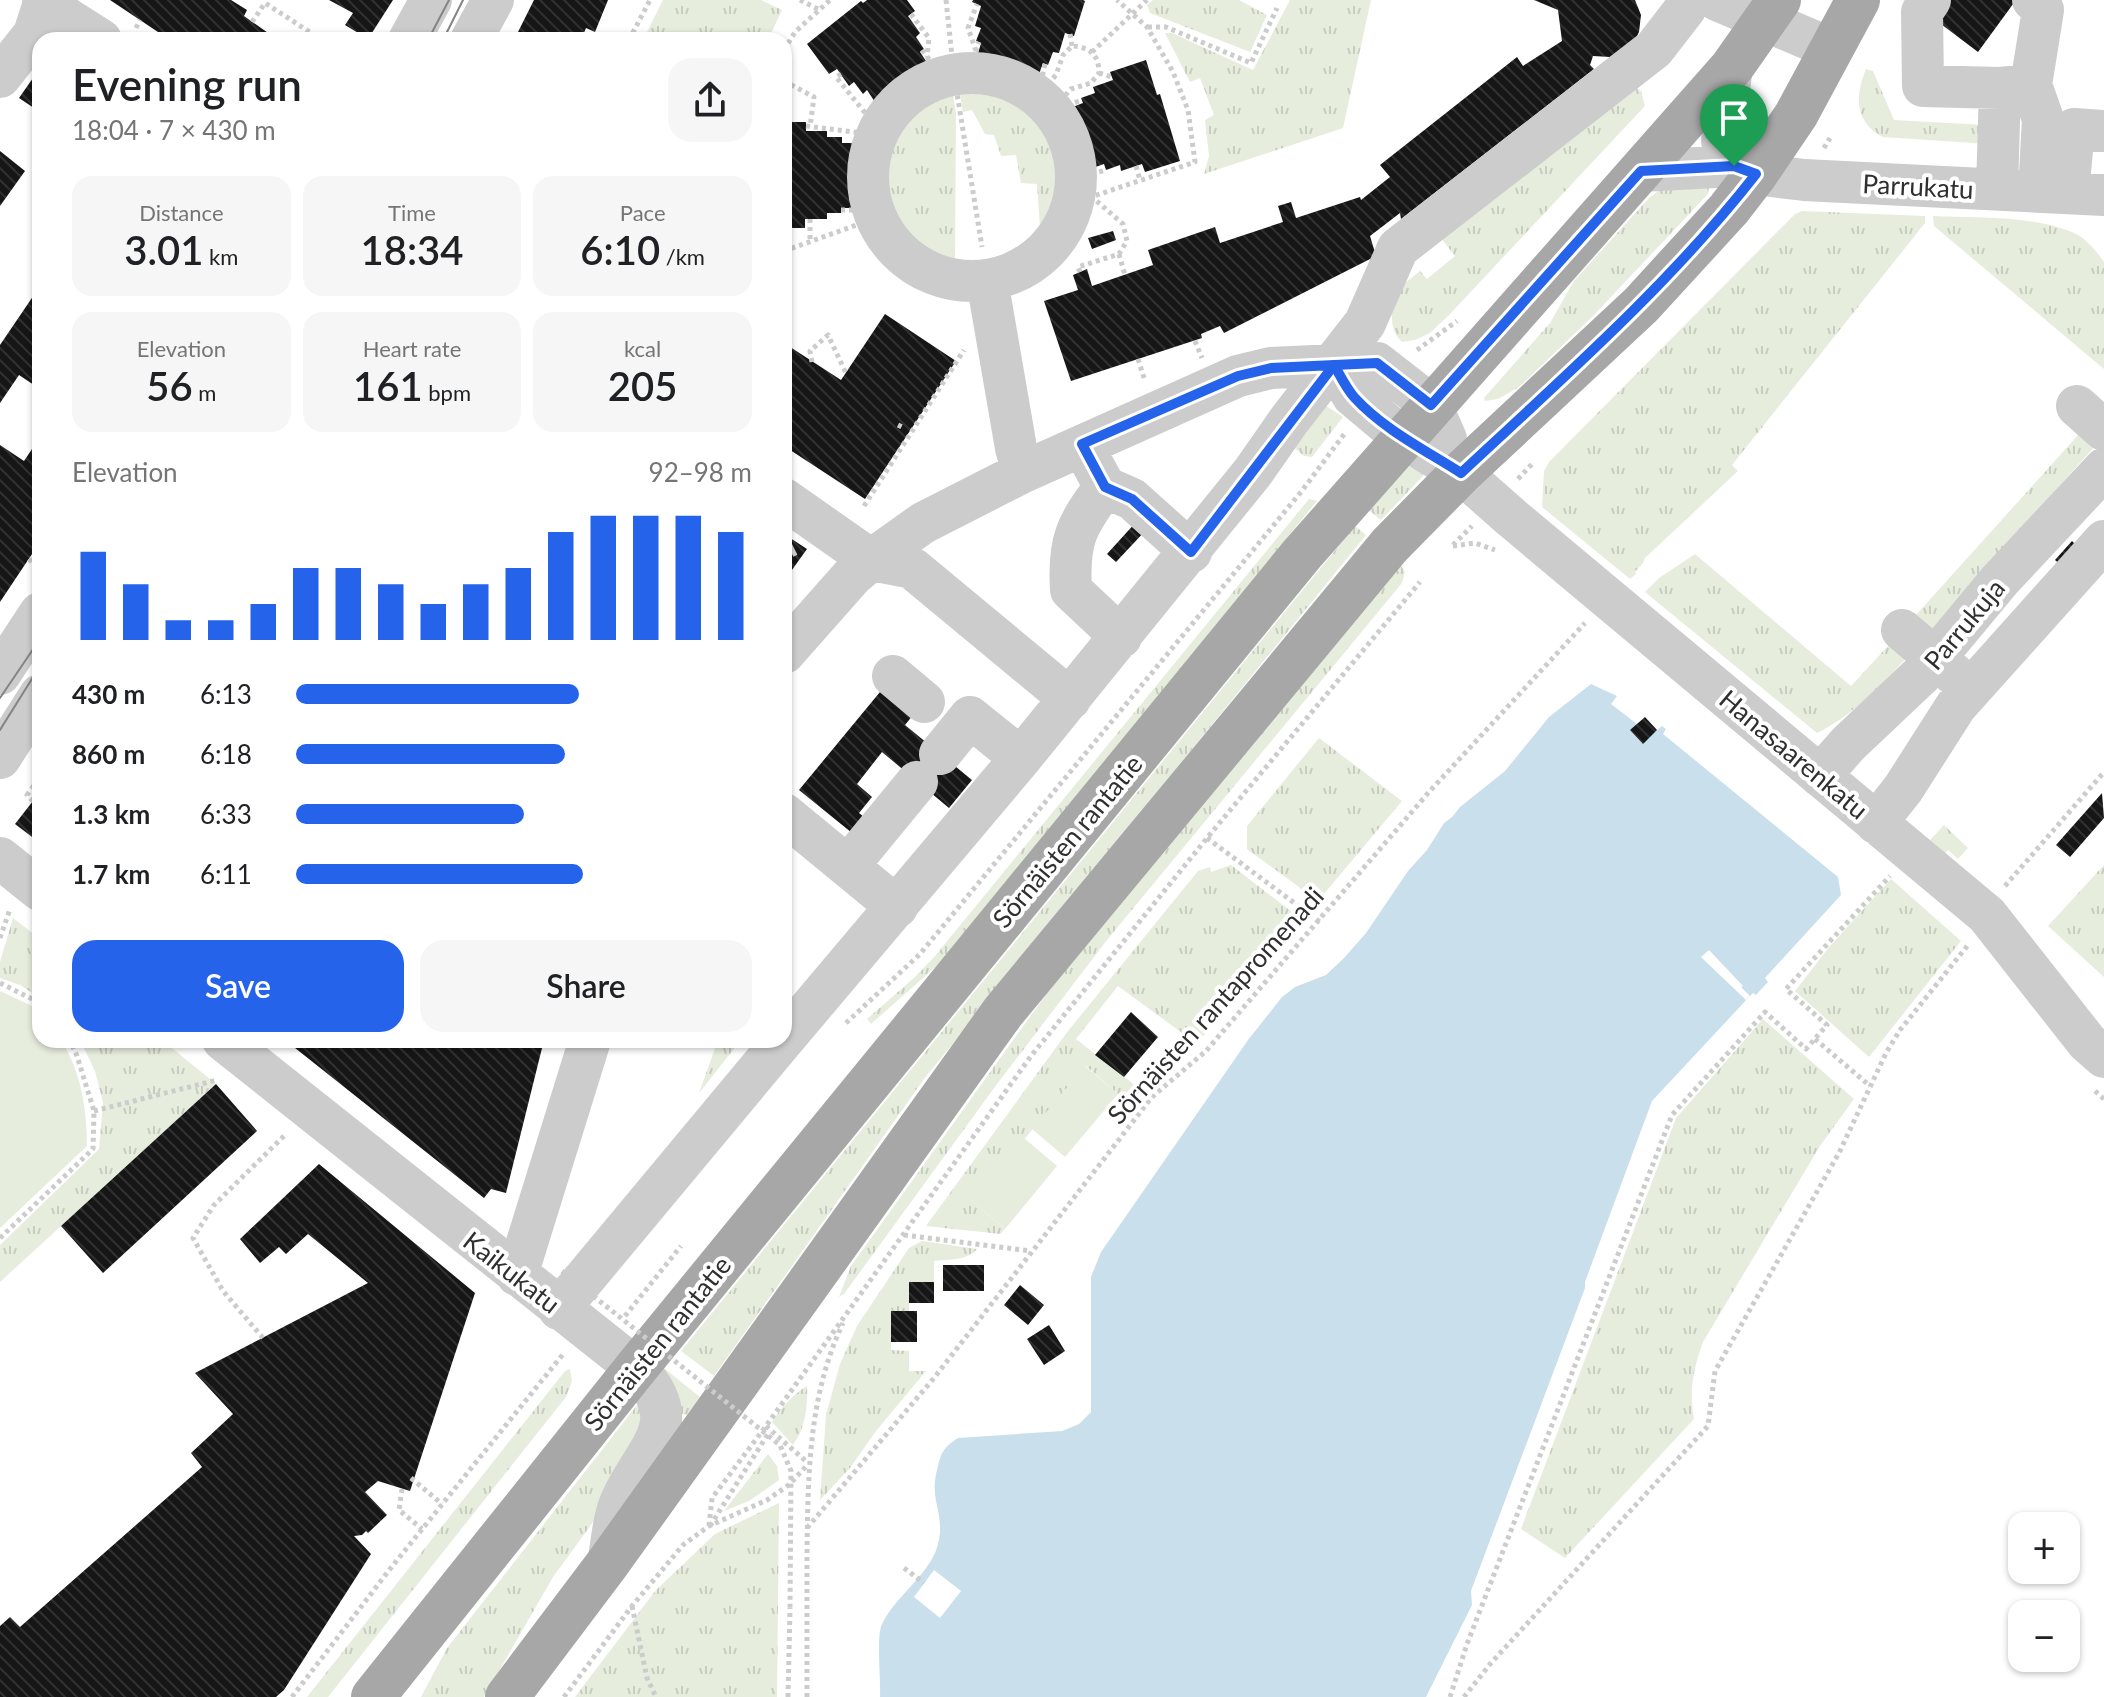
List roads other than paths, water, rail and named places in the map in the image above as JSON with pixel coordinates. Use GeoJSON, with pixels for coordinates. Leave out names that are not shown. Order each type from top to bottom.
{"type":"FeatureCollection","features":[{"type":"Feature","properties":{"kind":"main road"},"geometry":{"type":"LineString","coordinates":[[507,1697],[608,1563],[1003,1012],[1381,555],[1461,473],[1641,305],[1729,209],[1745,170],[1796,115],[1858,0]]}},
{"type":"Feature","properties":{"kind":"main road","name":"Sörnäisten rantatie"},"geometry":{"type":"LineString","coordinates":[[373,1697],[636,1368],[1302,554],[1402,437],[1732,67],[1773,10]]}},
{"type":"Feature","properties":{"kind":"street"},"geometry":{"type":"LineString","coordinates":[[413,32],[431,0]]}},
{"type":"Feature","properties":{"kind":"street"},"geometry":{"type":"LineString","coordinates":[[475,32],[493,0]]}},
{"type":"Feature","properties":{"kind":"street"},"geometry":{"type":"LineString","coordinates":[[792,1031],[1191,552],[1334,365],[1365,323],[1371,278],[1397,232],[1654,49],[1685,9],[1688,0]]}},
{"type":"Feature","properties":{"kind":"street"},"geometry":{"type":"LineString","coordinates":[[1717,0],[1773,10],[1832,49]]}},
{"type":"Feature","properties":{"kind":"street"},"geometry":{"type":"LineString","coordinates":[[1930,0],[1922,12],[1923,86],[2015,86],[2043,119],[2070,193]]}},
{"type":"Feature","properties":{"kind":"street"},"geometry":{"type":"LineString","coordinates":[[1997,189],[2015,86],[2043,10],[2033,0]]}},
{"type":"Feature","properties":{"kind":"street"},"geometry":{"type":"LineString","coordinates":[[44,2],[113,32]]}},
{"type":"Feature","properties":{"kind":"street"},"geometry":{"type":"LineString","coordinates":[[0,42],[16,21],[44,2]]}},
{"type":"Feature","properties":{"kind":"street"},"geometry":{"type":"LineString","coordinates":[[35,32],[44,2]]}},
{"type":"Feature","properties":{"kind":"street"},"geometry":{"type":"LineString","coordinates":[[0,77],[32,37]]}},
{"type":"Feature","properties":{"kind":"street"},"geometry":{"type":"LineString","coordinates":[[953,61],[1054,93],[1064,130],[1086,186],[1046,250],[1025,267],[987,280],[947,278],[923,269],[906,257],[864,213],[870,157],[878,132],[890,112],[907,95],[929,82],[953,61]]}},
{"type":"Feature","properties":{"kind":"street"},"geometry":{"type":"LineString","coordinates":[[1732,67],[1722,141],[1725,153],[1745,170]]}},
{"type":"Feature","properties":{"kind":"street"},"geometry":{"type":"LineString","coordinates":[[2070,193],[2074,129],[2104,131]]}},
{"type":"Feature","properties":{"kind":"street","name":"Parrukatu"},"geometry":{"type":"LineString","coordinates":[[1641,171],[1745,170],[1828,182],[2070,193]]}},
{"type":"Feature","properties":{"kind":"street"},"geometry":{"type":"LineString","coordinates":[[987,280],[1016,448],[1023,472]]}},
{"type":"Feature","properties":{"kind":"street"},"geometry":{"type":"LineString","coordinates":[[792,644],[853,575],[923,523],[1082,444],[1238,376],[1271,368],[1377,363],[1431,405],[1461,473]]}},
{"type":"Feature","properties":{"kind":"street","name":"Hanasaarenkatu"},"geometry":{"type":"LineString","coordinates":[[1334,365],[1353,396],[1402,437],[1461,473],[1987,915],[2087,1042],[2104,1057]]}},
{"type":"Feature","properties":{"kind":"street"},"geometry":{"type":"LineString","coordinates":[[1082,444],[1105,487],[1132,499],[1191,552]]}},
{"type":"Feature","properties":{"kind":"street","name":"Parrukuja"},"geometry":{"type":"LineString","coordinates":[[1820,776],[1848,744],[1910,687],[2000,580],[2104,469]]}},
{"type":"Feature","properties":{"kind":"street"},"geometry":{"type":"LineString","coordinates":[[1105,487],[1081,519],[1069,559],[1071,590],[1121,637]]}},
{"type":"Feature","properties":{"kind":"street"},"geometry":{"type":"LineString","coordinates":[[792,505],[871,560],[912,568],[1070,699]]}},
{"type":"Feature","properties":{"kind":"street"},"geometry":{"type":"LineString","coordinates":[[1876,823],[1903,789],[1946,718],[1979,698],[2104,541]]}},
{"type":"Feature","properties":{"kind":"street"},"geometry":{"type":"LineString","coordinates":[[0,674],[32,625]]}},
{"type":"Feature","properties":{"kind":"street"},"geometry":{"type":"LineString","coordinates":[[1902,630],[1979,698]]}},
{"type":"Feature","properties":{"kind":"street"},"geometry":{"type":"LineString","coordinates":[[0,758],[32,708]]}},
{"type":"Feature","properties":{"kind":"street"},"geometry":{"type":"LineString","coordinates":[[848,866],[970,717],[1021,758]]}},
{"type":"Feature","properties":{"kind":"street"},"geometry":{"type":"LineString","coordinates":[[792,820],[897,907]]}},
{"type":"Feature","properties":{"kind":"street"},"geometry":{"type":"LineString","coordinates":[[517,1275],[588,1048]]}},
{"type":"Feature","properties":{"kind":"street"},"geometry":{"type":"LineString","coordinates":[[577,1302],[778,1048]]}},
{"type":"Feature","properties":{"kind":"street","name":"Kaikukatu"},"geometry":{"type":"LineString","coordinates":[[223,1059],[517,1275],[577,1302],[651,1383],[661,1407],[655,1445],[620,1502],[608,1563]]}},
{"type":"Feature","properties":{"kind":"water"},"geometry":{"type":"Polygon","coordinates":[[[1591,684],[1617,696],[1611,704],[1637,724],[1631,730],[1642,743],[1662,726],[1666,729],[1663,734],[1838,877],[1841,895],[1765,978],[1768,982],[1756,995],[1753,993],[1750,996],[1652,1101],[1471,1591],[1472,1605],[1426,1697],[880,1697],[882,1624],[925,1570],[938,1546],[940,1523],[935,1486],[944,1450],[958,1438],[1062,1431],[1079,1424],[1091,1412],[1091,1277],[1101,1252],[1248,1040],[1282,997],[1295,987],[1326,975],[1344,958],[1366,933],[1444,823],[1505,771],[1549,717],[1591,684]]]}},
{"type":"Feature","properties":{"kind":"tram line"},"geometry":{"type":"LineString","coordinates":[[432,32],[449,0]]}},
{"type":"Feature","properties":{"kind":"tram line"},"geometry":{"type":"LineString","coordinates":[[447,32],[463,0]]}},
{"type":"Feature","properties":{"kind":"tram line"},"geometry":{"type":"LineString","coordinates":[[0,698],[32,651]]}},
{"type":"Feature","properties":{"kind":"tram line"},"geometry":{"type":"LineString","coordinates":[[0,730],[32,679]]}}]}
